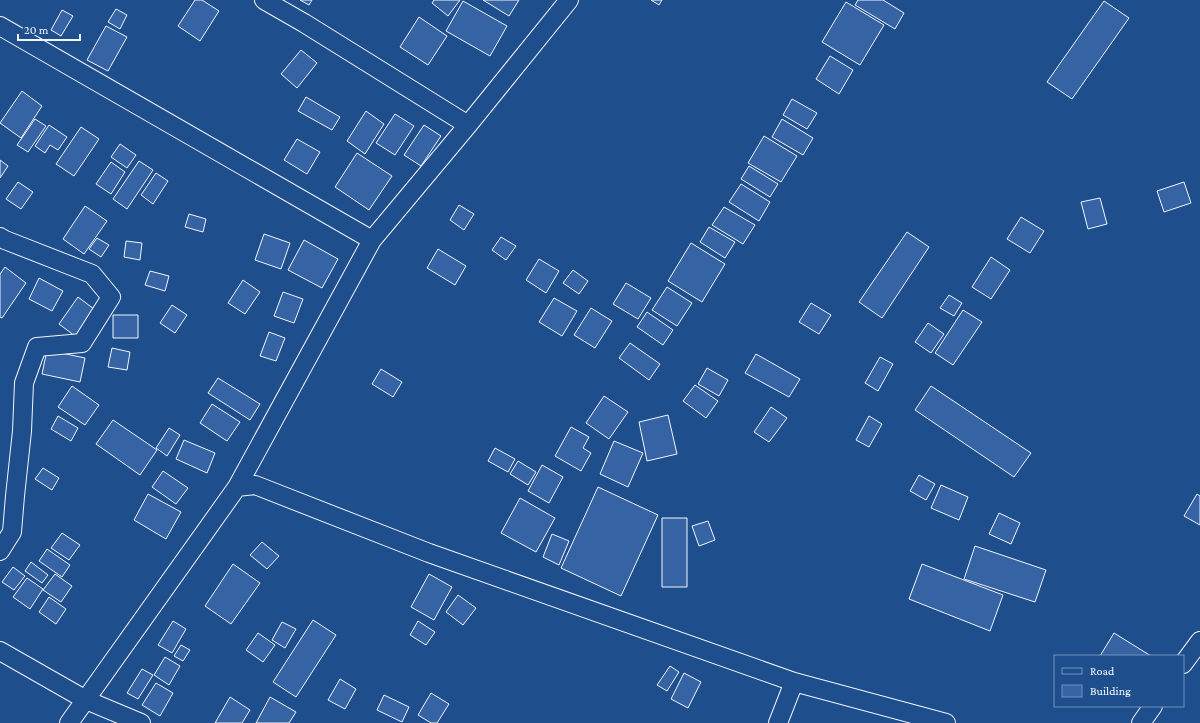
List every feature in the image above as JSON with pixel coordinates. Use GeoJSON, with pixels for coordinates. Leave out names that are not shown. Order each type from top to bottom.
{"type":"FeatureCollection","features":[{"type":"Feature","properties":{"kind":"street"},"geometry":{"type":"LineString","coordinates":[[264,0],[304,23],[468,125]]}},
{"type":"Feature","properties":{"kind":"street"},"geometry":{"type":"LineString","coordinates":[[69,723],[237,487],[372,240],[468,125],[568,0]]}},
{"type":"Feature","properties":{"kind":"street"},"geometry":{"type":"LineString","coordinates":[[0,26],[372,240]]}},
{"type":"Feature","properties":{"kind":"street"},"geometry":{"type":"LineString","coordinates":[[0,237],[92,274],[111,297],[82,343],[37,346],[24,383],[22,430],[12,532],[0,551]]}},
{"type":"Feature","properties":{"kind":"street"},"geometry":{"type":"LineString","coordinates":[[237,487],[255,485],[429,553],[794,682],[946,723]]}},
{"type":"Feature","properties":{"kind":"street"},"geometry":{"type":"LineString","coordinates":[[1184,663],[1200,641]]}},
{"type":"Feature","properties":{"kind":"street"},"geometry":{"type":"LineString","coordinates":[[0,651],[86,700],[141,723]]}},
{"type":"Feature","properties":{"kind":"street"},"geometry":{"type":"LineString","coordinates":[[778,723],[794,682]]}},
{"type":"Feature","properties":{"kind":"street"},"geometry":{"type":"LineString","coordinates":[[1141,723],[1152,707]]}},
{"type":"Feature","properties":{"kind":"building"},"geometry":{"type":"Polygon","coordinates":[[[195,0],[202,0],[219,11],[200,41],[178,26],[195,0]]]}},
{"type":"Feature","properties":{"kind":"building"},"geometry":{"type":"Polygon","coordinates":[[[300,0],[312,0],[309,5],[300,0]]]}},
{"type":"Feature","properties":{"kind":"building"},"geometry":{"type":"Polygon","coordinates":[[[434,0],[460,0],[448,16],[432,3],[434,0]]]}},
{"type":"Feature","properties":{"kind":"building"},"geometry":{"type":"Polygon","coordinates":[[[483,0],[519,0],[509,16],[483,0]]]}},
{"type":"Feature","properties":{"kind":"building"},"geometry":{"type":"Polygon","coordinates":[[[651,0],[662,0],[659,5],[651,0]]]}},
{"type":"Feature","properties":{"kind":"building"},"geometry":{"type":"Polygon","coordinates":[[[858,0],[883,0],[904,13],[895,29],[855,5],[858,0]]]}},
{"type":"Feature","properties":{"kind":"building"},"geometry":{"type":"Polygon","coordinates":[[[463,1],[507,26],[490,56],[446,31],[463,1]]]}},
{"type":"Feature","properties":{"kind":"building"},"geometry":{"type":"Polygon","coordinates":[[[1104,1],[1129,18],[1072,99],[1047,82],[1104,1]]]}},
{"type":"Feature","properties":{"kind":"building"},"geometry":{"type":"Polygon","coordinates":[[[846,2],[884,25],[860,65],[822,42],[846,2]]]}},
{"type":"Feature","properties":{"kind":"building"},"geometry":{"type":"Polygon","coordinates":[[[116,9],[127,15],[120,29],[108,22],[116,9]]]}},
{"type":"Feature","properties":{"kind":"building"},"geometry":{"type":"Polygon","coordinates":[[[62,10],[73,16],[61,36],[51,30],[62,10]]]}},
{"type":"Feature","properties":{"kind":"building"},"geometry":{"type":"Polygon","coordinates":[[[419,17],[447,36],[428,65],[400,47],[419,17]]]}},
{"type":"Feature","properties":{"kind":"building"},"geometry":{"type":"Polygon","coordinates":[[[106,26],[127,37],[108,71],[87,60],[106,26]]]}},
{"type":"Feature","properties":{"kind":"building"},"geometry":{"type":"Polygon","coordinates":[[[301,50],[317,63],[297,88],[281,74],[301,50]]]}},
{"type":"Feature","properties":{"kind":"building"},"geometry":{"type":"Polygon","coordinates":[[[830,56],[853,70],[839,94],[816,79],[830,56]]]}},
{"type":"Feature","properties":{"kind":"building"},"geometry":{"type":"Polygon","coordinates":[[[22,91],[42,106],[21,138],[0,123],[22,91]]]}},
{"type":"Feature","properties":{"kind":"building"},"geometry":{"type":"Polygon","coordinates":[[[306,97],[340,117],[332,130],[298,111],[306,97]]]}},
{"type":"Feature","properties":{"kind":"building"},"geometry":{"type":"Polygon","coordinates":[[[792,99],[817,113],[807,129],[783,115],[792,99]]]}},
{"type":"Feature","properties":{"kind":"building"},"geometry":{"type":"Polygon","coordinates":[[[366,111],[384,124],[365,154],[347,141],[366,111]]]}},
{"type":"Feature","properties":{"kind":"building"},"geometry":{"type":"Polygon","coordinates":[[[395,114],[414,126],[395,155],[376,143],[395,114]]]}},
{"type":"Feature","properties":{"kind":"building"},"geometry":{"type":"Polygon","coordinates":[[[35,119],[46,126],[28,152],[17,145],[35,119]]]}},
{"type":"Feature","properties":{"kind":"building"},"geometry":{"type":"Polygon","coordinates":[[[782,119],[813,138],[803,155],[772,137],[782,119]]]}},
{"type":"Feature","properties":{"kind":"building"},"geometry":{"type":"Polygon","coordinates":[[[49,125],[67,137],[58,150],[50,145],[45,153],[35,146],[49,125]]]}},
{"type":"Feature","properties":{"kind":"building"},"geometry":{"type":"Polygon","coordinates":[[[424,125],[441,136],[421,166],[404,155],[424,125]]]}},
{"type":"Feature","properties":{"kind":"building"},"geometry":{"type":"Polygon","coordinates":[[[81,127],[99,139],[74,176],[56,164],[81,127]]]}},
{"type":"Feature","properties":{"kind":"building"},"geometry":{"type":"Polygon","coordinates":[[[764,136],[797,156],[781,182],[748,163],[764,136]]]}},
{"type":"Feature","properties":{"kind":"building"},"geometry":{"type":"Polygon","coordinates":[[[297,139],[320,152],[307,174],[284,160],[297,139]]]}},
{"type":"Feature","properties":{"kind":"building"},"geometry":{"type":"Polygon","coordinates":[[[120,144],[136,155],[127,168],[111,157],[120,144]]]}},
{"type":"Feature","properties":{"kind":"building"},"geometry":{"type":"Polygon","coordinates":[[[357,153],[392,176],[369,210],[335,187],[357,153]]]}},
{"type":"Feature","properties":{"kind":"building"},"geometry":{"type":"Polygon","coordinates":[[[0,160],[8,166],[0,178],[0,160]]]}},
{"type":"Feature","properties":{"kind":"building"},"geometry":{"type":"Polygon","coordinates":[[[139,161],[153,170],[127,209],[113,199],[139,161]]]}},
{"type":"Feature","properties":{"kind":"building"},"geometry":{"type":"Polygon","coordinates":[[[111,162],[125,172],[111,194],[96,184],[111,162]]]}},
{"type":"Feature","properties":{"kind":"building"},"geometry":{"type":"Polygon","coordinates":[[[749,166],[778,184],[770,197],[741,179],[749,166]]]}},
{"type":"Feature","properties":{"kind":"building"},"geometry":{"type":"Polygon","coordinates":[[[156,173],[168,181],[153,204],[141,195],[156,173]]]}},
{"type":"Feature","properties":{"kind":"building"},"geometry":{"type":"Polygon","coordinates":[[[18,182],[33,192],[21,209],[6,199],[18,182]]]}},
{"type":"Feature","properties":{"kind":"building"},"geometry":{"type":"Polygon","coordinates":[[[1184,182],[1191,203],[1164,212],[1157,191],[1184,182]]]}},
{"type":"Feature","properties":{"kind":"building"},"geometry":{"type":"Polygon","coordinates":[[[741,184],[770,202],[759,221],[729,202],[741,184]]]}},
{"type":"Feature","properties":{"kind":"building"},"geometry":{"type":"Polygon","coordinates":[[[1100,198],[1107,224],[1088,229],[1081,202],[1100,198]]]}},
{"type":"Feature","properties":{"kind":"building"},"geometry":{"type":"Polygon","coordinates":[[[459,205],[474,214],[464,230],[450,220],[459,205]]]}},
{"type":"Feature","properties":{"kind":"building"},"geometry":{"type":"Polygon","coordinates":[[[85,206],[107,221],[84,254],[63,239],[85,206]]]}},
{"type":"Feature","properties":{"kind":"building"},"geometry":{"type":"Polygon","coordinates":[[[724,207],[755,225],[743,244],[712,225],[724,207]]]}},
{"type":"Feature","properties":{"kind":"building"},"geometry":{"type":"Polygon","coordinates":[[[189,214],[206,219],[203,232],[185,227],[189,214]]]}},
{"type":"Feature","properties":{"kind":"building"},"geometry":{"type":"Polygon","coordinates":[[[1021,217],[1044,231],[1030,253],[1007,239],[1021,217]]]}},
{"type":"Feature","properties":{"kind":"building"},"geometry":{"type":"Polygon","coordinates":[[[709,227],[735,242],[725,258],[700,242],[709,227]]]}},
{"type":"Feature","properties":{"kind":"building"},"geometry":{"type":"Polygon","coordinates":[[[907,232],[929,247],[882,318],[859,302],[907,232]]]}},
{"type":"Feature","properties":{"kind":"building"},"geometry":{"type":"Polygon","coordinates":[[[264,234],[290,243],[281,269],[255,260],[264,234]]]}},
{"type":"Feature","properties":{"kind":"building"},"geometry":{"type":"Polygon","coordinates":[[[501,237],[516,246],[506,260],[492,250],[501,237]]]}},
{"type":"Feature","properties":{"kind":"building"},"geometry":{"type":"Polygon","coordinates":[[[97,238],[109,245],[101,257],[89,249],[97,238]]]}},
{"type":"Feature","properties":{"kind":"building"},"geometry":{"type":"Polygon","coordinates":[[[304,240],[338,259],[322,288],[288,270],[304,240]]]}},
{"type":"Feature","properties":{"kind":"building"},"geometry":{"type":"Polygon","coordinates":[[[126,241],[142,243],[140,260],[124,257],[126,241]]]}},
{"type":"Feature","properties":{"kind":"building"},"geometry":{"type":"Polygon","coordinates":[[[691,243],[725,264],[702,302],[668,281],[691,243]]]}},
{"type":"Feature","properties":{"kind":"building"},"geometry":{"type":"Polygon","coordinates":[[[438,249],[466,266],[455,285],[427,268],[438,249]]]}},
{"type":"Feature","properties":{"kind":"building"},"geometry":{"type":"Polygon","coordinates":[[[991,257],[1010,270],[991,299],[972,287],[991,257]]]}},
{"type":"Feature","properties":{"kind":"building"},"geometry":{"type":"Polygon","coordinates":[[[539,259],[559,271],[546,293],[526,280],[539,259]]]}},
{"type":"Feature","properties":{"kind":"building"},"geometry":{"type":"Polygon","coordinates":[[[5,267],[26,283],[2,318],[0,317],[0,274],[5,267]]]}},
{"type":"Feature","properties":{"kind":"building"},"geometry":{"type":"Polygon","coordinates":[[[573,270],[588,281],[579,294],[563,283],[573,270]]]}},
{"type":"Feature","properties":{"kind":"building"},"geometry":{"type":"Polygon","coordinates":[[[150,271],[169,276],[165,291],[145,285],[150,271]]]}},
{"type":"Feature","properties":{"kind":"building"},"geometry":{"type":"Polygon","coordinates":[[[39,278],[63,291],[52,311],[29,299],[39,278]]]}},
{"type":"Feature","properties":{"kind":"building"},"geometry":{"type":"Polygon","coordinates":[[[243,280],[260,292],[245,314],[228,303],[243,280]]]}},
{"type":"Feature","properties":{"kind":"building"},"geometry":{"type":"Polygon","coordinates":[[[626,283],[651,298],[638,319],[613,304],[626,283]]]}},
{"type":"Feature","properties":{"kind":"building"},"geometry":{"type":"Polygon","coordinates":[[[667,287],[692,303],[677,326],[652,310],[667,287]]]}},
{"type":"Feature","properties":{"kind":"building"},"geometry":{"type":"Polygon","coordinates":[[[283,292],[303,299],[294,323],[274,316],[283,292]]]}},
{"type":"Feature","properties":{"kind":"building"},"geometry":{"type":"Polygon","coordinates":[[[949,295],[962,303],[954,316],[940,308],[949,295]]]}},
{"type":"Feature","properties":{"kind":"building"},"geometry":{"type":"Polygon","coordinates":[[[78,297],[94,309],[75,336],[59,324],[78,297]]]}},
{"type":"Feature","properties":{"kind":"building"},"geometry":{"type":"Polygon","coordinates":[[[554,298],[577,311],[562,336],[539,322],[554,298]]]}},
{"type":"Feature","properties":{"kind":"building"},"geometry":{"type":"Polygon","coordinates":[[[811,303],[831,315],[819,334],[799,322],[811,303]]]}},
{"type":"Feature","properties":{"kind":"building"},"geometry":{"type":"Polygon","coordinates":[[[172,305],[187,315],[175,333],[160,323],[172,305]]]}},
{"type":"Feature","properties":{"kind":"building"},"geometry":{"type":"Polygon","coordinates":[[[591,308],[612,321],[595,348],[574,335],[591,308]]]}},
{"type":"Feature","properties":{"kind":"building"},"geometry":{"type":"Polygon","coordinates":[[[963,310],[982,322],[953,365],[935,353],[963,310]]]}},
{"type":"Feature","properties":{"kind":"building"},"geometry":{"type":"Polygon","coordinates":[[[647,312],[673,330],[663,345],[637,327],[647,312]]]}},
{"type":"Feature","properties":{"kind":"building"},"geometry":{"type":"Polygon","coordinates":[[[113,315],[138,315],[138,338],[113,338],[113,315]]]}},
{"type":"Feature","properties":{"kind":"building"},"geometry":{"type":"Polygon","coordinates":[[[928,323],[944,334],[931,353],[915,342],[928,323]]]}},
{"type":"Feature","properties":{"kind":"building"},"geometry":{"type":"Polygon","coordinates":[[[269,332],[285,338],[276,361],[260,356],[269,332]]]}},
{"type":"Feature","properties":{"kind":"building"},"geometry":{"type":"Polygon","coordinates":[[[630,343],[660,364],[649,380],[619,358],[630,343]]]}},
{"type":"Feature","properties":{"kind":"building"},"geometry":{"type":"Polygon","coordinates":[[[112,348],[130,352],[127,370],[108,367],[112,348]]]}},
{"type":"Feature","properties":{"kind":"building"},"geometry":{"type":"Polygon","coordinates":[[[47,350],[85,358],[80,382],[42,374],[47,350]]]}},
{"type":"Feature","properties":{"kind":"building"},"geometry":{"type":"Polygon","coordinates":[[[756,354],[800,379],[789,397],[745,373],[756,354]]]}},
{"type":"Feature","properties":{"kind":"building"},"geometry":{"type":"Polygon","coordinates":[[[880,357],[893,364],[878,391],[865,383],[880,357]]]}},
{"type":"Feature","properties":{"kind":"building"},"geometry":{"type":"Polygon","coordinates":[[[707,368],[728,380],[719,396],[698,384],[707,368]]]}},
{"type":"Feature","properties":{"kind":"building"},"geometry":{"type":"Polygon","coordinates":[[[381,369],[402,382],[393,397],[372,384],[381,369]]]}},
{"type":"Feature","properties":{"kind":"building"},"geometry":{"type":"Polygon","coordinates":[[[218,378],[260,404],[250,420],[208,393],[218,378]]]}},
{"type":"Feature","properties":{"kind":"building"},"geometry":{"type":"Polygon","coordinates":[[[695,385],[718,401],[706,418],[683,401],[695,385]]]}},
{"type":"Feature","properties":{"kind":"building"},"geometry":{"type":"Polygon","coordinates":[[[72,386],[99,405],[85,425],[58,407],[72,386]]]}},
{"type":"Feature","properties":{"kind":"building"},"geometry":{"type":"Polygon","coordinates":[[[931,386],[1031,453],[1014,477],[915,410],[931,386]]]}},
{"type":"Feature","properties":{"kind":"building"},"geometry":{"type":"Polygon","coordinates":[[[604,396],[628,412],[609,439],[586,423],[604,396]]]}},
{"type":"Feature","properties":{"kind":"building"},"geometry":{"type":"Polygon","coordinates":[[[212,404],[240,422],[227,441],[200,423],[212,404]]]}},
{"type":"Feature","properties":{"kind":"building"},"geometry":{"type":"Polygon","coordinates":[[[771,407],[787,418],[769,442],[754,432],[771,407]]]}},
{"type":"Feature","properties":{"kind":"building"},"geometry":{"type":"Polygon","coordinates":[[[668,415],[677,454],[647,461],[639,422],[668,415]]]}},
{"type":"Feature","properties":{"kind":"building"},"geometry":{"type":"Polygon","coordinates":[[[58,416],[78,428],[71,441],[51,429],[58,416]]]}},
{"type":"Feature","properties":{"kind":"building"},"geometry":{"type":"Polygon","coordinates":[[[869,416],[882,424],[869,447],[856,440],[869,416]]]}},
{"type":"Feature","properties":{"kind":"building"},"geometry":{"type":"Polygon","coordinates":[[[113,420],[157,450],[140,475],[96,444],[113,420]]]}},
{"type":"Feature","properties":{"kind":"building"},"geometry":{"type":"Polygon","coordinates":[[[571,427],[589,437],[583,448],[591,453],[581,471],[555,456],[571,427]]]}},
{"type":"Feature","properties":{"kind":"building"},"geometry":{"type":"Polygon","coordinates":[[[169,428],[180,435],[167,456],[156,448],[169,428]]]}},
{"type":"Feature","properties":{"kind":"building"},"geometry":{"type":"Polygon","coordinates":[[[184,440],[215,453],[207,473],[176,459],[184,440]]]}},
{"type":"Feature","properties":{"kind":"building"},"geometry":{"type":"Polygon","coordinates":[[[614,441],[643,453],[628,487],[600,474],[614,441]]]}},
{"type":"Feature","properties":{"kind":"building"},"geometry":{"type":"Polygon","coordinates":[[[495,448],[515,459],[508,472],[488,461],[495,448]]]}},
{"type":"Feature","properties":{"kind":"building"},"geometry":{"type":"Polygon","coordinates":[[[518,461],[536,472],[528,485],[510,474],[518,461]]]}},
{"type":"Feature","properties":{"kind":"building"},"geometry":{"type":"Polygon","coordinates":[[[542,465],[563,477],[549,503],[528,491],[542,465]]]}},
{"type":"Feature","properties":{"kind":"building"},"geometry":{"type":"Polygon","coordinates":[[[43,468],[59,478],[52,490],[35,479],[43,468]]]}},
{"type":"Feature","properties":{"kind":"building"},"geometry":{"type":"Polygon","coordinates":[[[163,471],[188,488],[176,504],[152,487],[163,471]]]}},
{"type":"Feature","properties":{"kind":"building"},"geometry":{"type":"Polygon","coordinates":[[[919,475],[935,484],[926,500],[910,491],[919,475]]]}},
{"type":"Feature","properties":{"kind":"building"},"geometry":{"type":"Polygon","coordinates":[[[941,485],[968,497],[959,520],[931,508],[941,485]]]}},
{"type":"Feature","properties":{"kind":"building"},"geometry":{"type":"Polygon","coordinates":[[[598,487],[658,515],[621,596],[561,568],[598,487]]]}},
{"type":"Feature","properties":{"kind":"building"},"geometry":{"type":"Polygon","coordinates":[[[148,494],[181,512],[166,539],[134,520],[148,494]]]}},
{"type":"Feature","properties":{"kind":"building"},"geometry":{"type":"Polygon","coordinates":[[[1197,494],[1200,496],[1200,525],[1184,516],[1197,494]]]}},
{"type":"Feature","properties":{"kind":"building"},"geometry":{"type":"Polygon","coordinates":[[[520,498],[555,518],[536,552],[501,533],[520,498]]]}},
{"type":"Feature","properties":{"kind":"building"},"geometry":{"type":"Polygon","coordinates":[[[999,513],[1020,523],[1011,544],[989,534],[999,513]]]}},
{"type":"Feature","properties":{"kind":"building"},"geometry":{"type":"Polygon","coordinates":[[[662,518],[687,518],[687,587],[662,587],[662,518]]]}},
{"type":"Feature","properties":{"kind":"building"},"geometry":{"type":"Polygon","coordinates":[[[708,521],[715,540],[699,546],[692,526],[708,521]]]}},
{"type":"Feature","properties":{"kind":"building"},"geometry":{"type":"Polygon","coordinates":[[[62,533],[80,545],[69,560],[51,548],[62,533]]]}},
{"type":"Feature","properties":{"kind":"building"},"geometry":{"type":"Polygon","coordinates":[[[552,534],[569,541],[559,565],[543,557],[552,534]]]}},
{"type":"Feature","properties":{"kind":"building"},"geometry":{"type":"Polygon","coordinates":[[[262,542],[279,556],[267,569],[250,555],[262,542]]]}},
{"type":"Feature","properties":{"kind":"building"},"geometry":{"type":"Polygon","coordinates":[[[975,546],[1046,570],[1035,602],[964,579],[975,546]]]}},
{"type":"Feature","properties":{"kind":"building"},"geometry":{"type":"Polygon","coordinates":[[[47,549],[70,565],[62,577],[39,561],[47,549]]]}},
{"type":"Feature","properties":{"kind":"building"},"geometry":{"type":"Polygon","coordinates":[[[31,562],[48,575],[42,583],[25,571],[31,562]]]}},
{"type":"Feature","properties":{"kind":"building"},"geometry":{"type":"Polygon","coordinates":[[[233,564],[260,583],[231,624],[205,606],[233,564]]]}},
{"type":"Feature","properties":{"kind":"building"},"geometry":{"type":"Polygon","coordinates":[[[922,564],[1003,595],[990,631],[909,599],[922,564]]]}},
{"type":"Feature","properties":{"kind":"building"},"geometry":{"type":"Polygon","coordinates":[[[13,567],[25,576],[14,590],[2,582],[13,567]]]}},
{"type":"Feature","properties":{"kind":"building"},"geometry":{"type":"Polygon","coordinates":[[[55,574],[72,586],[61,602],[43,590],[55,574]]]}},
{"type":"Feature","properties":{"kind":"building"},"geometry":{"type":"Polygon","coordinates":[[[429,574],[452,587],[434,620],[411,607],[429,574]]]}},
{"type":"Feature","properties":{"kind":"building"},"geometry":{"type":"Polygon","coordinates":[[[27,578],[43,589],[30,609],[13,597],[27,578]]]}},
{"type":"Feature","properties":{"kind":"building"},"geometry":{"type":"Polygon","coordinates":[[[458,595],[476,608],[463,625],[446,612],[458,595]]]}},
{"type":"Feature","properties":{"kind":"building"},"geometry":{"type":"Polygon","coordinates":[[[49,597],[66,609],[56,624],[39,612],[49,597]]]}},
{"type":"Feature","properties":{"kind":"building"},"geometry":{"type":"Polygon","coordinates":[[[313,620],[336,635],[296,697],[273,682],[313,620]]]}},
{"type":"Feature","properties":{"kind":"building"},"geometry":{"type":"Polygon","coordinates":[[[173,621],[186,629],[172,653],[158,645],[173,621]]]}},
{"type":"Feature","properties":{"kind":"building"},"geometry":{"type":"Polygon","coordinates":[[[418,621],[435,632],[426,645],[410,635],[418,621]]]}},
{"type":"Feature","properties":{"kind":"building"},"geometry":{"type":"Polygon","coordinates":[[[282,622],[296,629],[285,648],[272,640],[282,622]]]}},
{"type":"Feature","properties":{"kind":"building"},"geometry":{"type":"Polygon","coordinates":[[[258,633],[275,645],[263,662],[246,650],[258,633]]]}},
{"type":"Feature","properties":{"kind":"building"},"geometry":{"type":"Polygon","coordinates":[[[1114,633],[1149,655],[1101,655],[1114,633]]]}},
{"type":"Feature","properties":{"kind":"building"},"geometry":{"type":"Polygon","coordinates":[[[181,645],[190,650],[183,661],[174,656],[181,645]]]}},
{"type":"Feature","properties":{"kind":"building"},"geometry":{"type":"Polygon","coordinates":[[[165,657],[180,666],[169,685],[154,675],[165,657]]]}},
{"type":"Feature","properties":{"kind":"building"},"geometry":{"type":"Polygon","coordinates":[[[670,666],[679,672],[667,691],[657,685],[670,666]]]}},
{"type":"Feature","properties":{"kind":"building"},"geometry":{"type":"Polygon","coordinates":[[[142,669],[153,675],[138,699],[127,693],[142,669]]]}},
{"type":"Feature","properties":{"kind":"building"},"geometry":{"type":"Polygon","coordinates":[[[684,673],[701,682],[688,708],[671,699],[684,673]]]}},
{"type":"Feature","properties":{"kind":"building"},"geometry":{"type":"Polygon","coordinates":[[[340,679],[356,689],[345,709],[328,700],[340,679]]]}},
{"type":"Feature","properties":{"kind":"building"},"geometry":{"type":"Polygon","coordinates":[[[156,683],[173,693],[160,716],[142,705],[156,683]]]}},
{"type":"Feature","properties":{"kind":"building"},"geometry":{"type":"Polygon","coordinates":[[[431,693],[449,704],[437,723],[431,723],[418,715],[431,693]]]}},
{"type":"Feature","properties":{"kind":"building"},"geometry":{"type":"Polygon","coordinates":[[[384,695],[409,707],[402,722],[377,710],[384,695]]]}},
{"type":"Feature","properties":{"kind":"building"},"geometry":{"type":"Polygon","coordinates":[[[230,697],[250,710],[242,723],[215,723],[230,697]]]}},
{"type":"Feature","properties":{"kind":"building"},"geometry":{"type":"Polygon","coordinates":[[[270,697],[296,712],[289,723],[256,723],[270,697]]]}}]}
